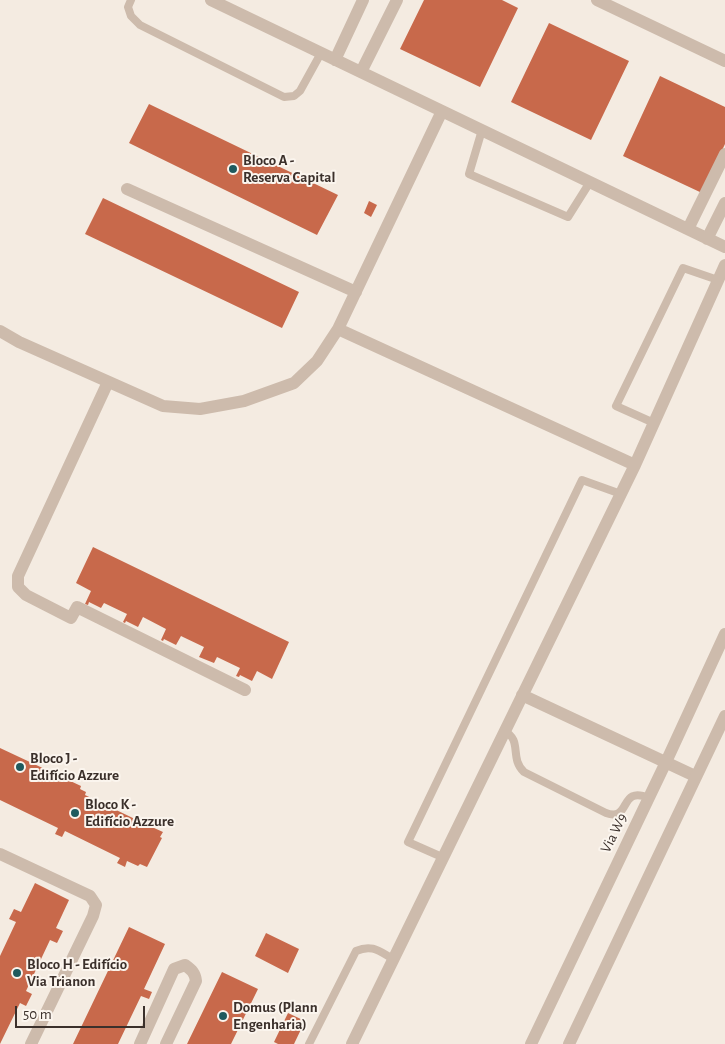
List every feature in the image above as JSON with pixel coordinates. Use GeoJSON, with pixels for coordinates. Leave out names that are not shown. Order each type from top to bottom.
{"type":"FeatureCollection","features":[{"type":"Feature","properties":{"kind":"street"},"geometry":{"type":"LineString","coordinates":[[211,0],[725,247]]}},
{"type":"Feature","properties":{"kind":"street"},"geometry":{"type":"LineString","coordinates":[[335,60],[363,0]]}},
{"type":"Feature","properties":{"kind":"street"},"geometry":{"type":"LineString","coordinates":[[361,72],[397,0]]}},
{"type":"Feature","properties":{"kind":"street"},"geometry":{"type":"LineString","coordinates":[[597,0],[725,61]]}},
{"type":"Feature","properties":{"kind":"street"},"geometry":{"type":"LineString","coordinates":[[0,331],[19,342],[163,406],[200,409],[244,401],[294,383],[317,361],[338,329],[442,111]]}},
{"type":"Feature","properties":{"kind":"street"},"geometry":{"type":"LineString","coordinates":[[688,229],[725,154]]}},
{"type":"Feature","properties":{"kind":"street"},"geometry":{"type":"LineString","coordinates":[[126,189],[356,292]]}},
{"type":"Feature","properties":{"kind":"street"},"geometry":{"type":"LineString","coordinates":[[707,239],[725,203]]}},
{"type":"Feature","properties":{"kind":"street"},"geometry":{"type":"LineString","coordinates":[[352,1044],[635,465],[725,265]]}},
{"type":"Feature","properties":{"kind":"street"},"geometry":{"type":"LineString","coordinates":[[338,329],[635,465]]}},
{"type":"Feature","properties":{"kind":"street"},"geometry":{"type":"LineString","coordinates":[[108,382],[18,576],[18,587],[26,595],[71,618],[77,607],[245,690]]}},
{"type":"Feature","properties":{"kind":"street","name":"Via W9"},"geometry":{"type":"LineString","coordinates":[[531,1044],[725,634]]}},
{"type":"Feature","properties":{"kind":"street"},"geometry":{"type":"LineString","coordinates":[[522,695],[695,776]]}},
{"type":"Feature","properties":{"kind":"street"},"geometry":{"type":"LineString","coordinates":[[569,1044],[725,716]]}},
{"type":"Feature","properties":{"kind":"street"},"geometry":{"type":"LineString","coordinates":[[0,854],[90,896],[96,905],[94,916],[31,1044]]}},
{"type":"Feature","properties":{"kind":"street"},"geometry":{"type":"LineString","coordinates":[[140,1044],[174,968],[185,965],[191,969],[196,981],[166,1044]]}},
{"type":"Feature","properties":{"kind":"lane"},"geometry":{"type":"LineString","coordinates":[[131,0],[128,7],[131,16],[140,25],[284,97],[294,96],[300,91],[321,53]]}},
{"type":"Feature","properties":{"kind":"lane"},"geometry":{"type":"LineString","coordinates":[[482,130],[469,174],[568,218],[590,182]]}},
{"type":"Feature","properties":{"kind":"lane"},"geometry":{"type":"LineString","coordinates":[[654,423],[616,406],[683,268],[718,280]]}},
{"type":"Feature","properties":{"kind":"lane"},"geometry":{"type":"LineString","coordinates":[[442,857],[408,842],[582,480],[621,494]]}},
{"type":"Feature","properties":{"kind":"lane"},"geometry":{"type":"LineString","coordinates":[[504,731],[514,739],[518,767],[524,772],[606,812],[613,815],[620,812],[634,794],[649,798]]}},
{"type":"Feature","properties":{"kind":"lane"},"geometry":{"type":"LineString","coordinates":[[309,1044],[356,951],[366,947],[376,949],[393,959]]}},
{"type":"Feature","properties":{"kind":"building"},"geometry":{"type":"Polygon","coordinates":[[[424,0],[502,0],[518,8],[480,87],[400,49],[424,0]]]}},
{"type":"Feature","properties":{"kind":"building"},"geometry":{"type":"Polygon","coordinates":[[[549,23],[629,61],[591,140],[511,102],[549,23]]]}},
{"type":"Feature","properties":{"kind":"building"},"geometry":{"type":"Polygon","coordinates":[[[660,76],[725,107],[725,144],[702,193],[623,156],[660,76]]]}},
{"type":"Feature","properties":{"kind":"building","name":"Bloco A - Reserva Capital"},"geometry":{"type":"Polygon","coordinates":[[[149,104],[338,195],[317,235],[129,143],[149,104]]]}},
{"type":"Feature","properties":{"kind":"building"},"geometry":{"type":"Polygon","coordinates":[[[103,198],[299,292],[282,328],[85,234],[103,198]]]}},
{"type":"Feature","properties":{"kind":"building"},"geometry":{"type":"Polygon","coordinates":[[[369,201],[377,205],[371,217],[364,213],[369,201]]]}},
{"type":"Feature","properties":{"kind":"building"},"geometry":{"type":"Polygon","coordinates":[[[93,547],[289,642],[272,679],[257,671],[252,681],[240,675],[239,677],[236,676],[240,668],[217,657],[214,663],[199,657],[204,647],[181,636],[176,645],[164,639],[163,641],[161,640],[166,629],[143,617],[138,627],[126,621],[125,623],[123,622],[127,614],[104,603],[101,608],[89,602],[88,605],[85,604],[91,591],[76,583],[93,547]]]}},
{"type":"Feature","properties":{"kind":"building","name":"Bloco K - Edifício Azzure"},"geometry":{"type":"Polygon","coordinates":[[[0,748],[81,786],[80,789],[86,792],[85,795],[137,820],[139,817],[145,820],[143,823],[163,832],[160,837],[162,838],[147,867],[140,864],[138,866],[127,861],[125,867],[117,863],[120,858],[65,831],[62,837],[55,834],[58,828],[0,800],[0,748]]]}},
{"type":"Feature","properties":{"kind":"building","name":"Bloco H - Edifício Via Trianon"},"geometry":{"type":"Polygon","coordinates":[[[35,883],[69,900],[56,928],[63,931],[57,943],[50,940],[26,991],[32,994],[26,1006],[20,1003],[0,1044],[0,956],[16,922],[9,919],[14,909],[21,912],[35,883]]]}},
{"type":"Feature","properties":{"kind":"building"},"geometry":{"type":"Polygon","coordinates":[[[129,927],[165,944],[144,989],[152,992],[149,999],[141,996],[118,1044],[73,1044],[129,927]]]}},
{"type":"Feature","properties":{"kind":"building"},"geometry":{"type":"Polygon","coordinates":[[[266,933],[299,949],[288,973],[255,956],[266,933]]]}},
{"type":"Feature","properties":{"kind":"building","name":"Domus (Plann Engenharia)"},"geometry":{"type":"Polygon","coordinates":[[[222,972],[258,989],[231,1044],[187,1044],[222,972]]]}},
{"type":"Feature","properties":{"kind":"building"},"geometry":{"type":"Polygon","coordinates":[[[288,1013],[305,1021],[294,1044],[278,1044],[274,1042],[288,1013]]]}},
{"type":"Feature","properties":{"kind":"place","name":"Bloco A - Reserva Capital"},"geometry":{"type":"Point","coordinates":[233,169]}},
{"type":"Feature","properties":{"kind":"place","name":"Bloco J - Edifício Azzure"},"geometry":{"type":"Point","coordinates":[20,767]}},
{"type":"Feature","properties":{"kind":"place","name":"Bloco K - Edifício Azzure"},"geometry":{"type":"Point","coordinates":[75,813]}},
{"type":"Feature","properties":{"kind":"place","name":"Bloco H - Edifício Via Trianon"},"geometry":{"type":"Point","coordinates":[17,973]}},
{"type":"Feature","properties":{"kind":"place","name":"Domus (Plann Engenharia)"},"geometry":{"type":"Point","coordinates":[223,1016]}}]}
